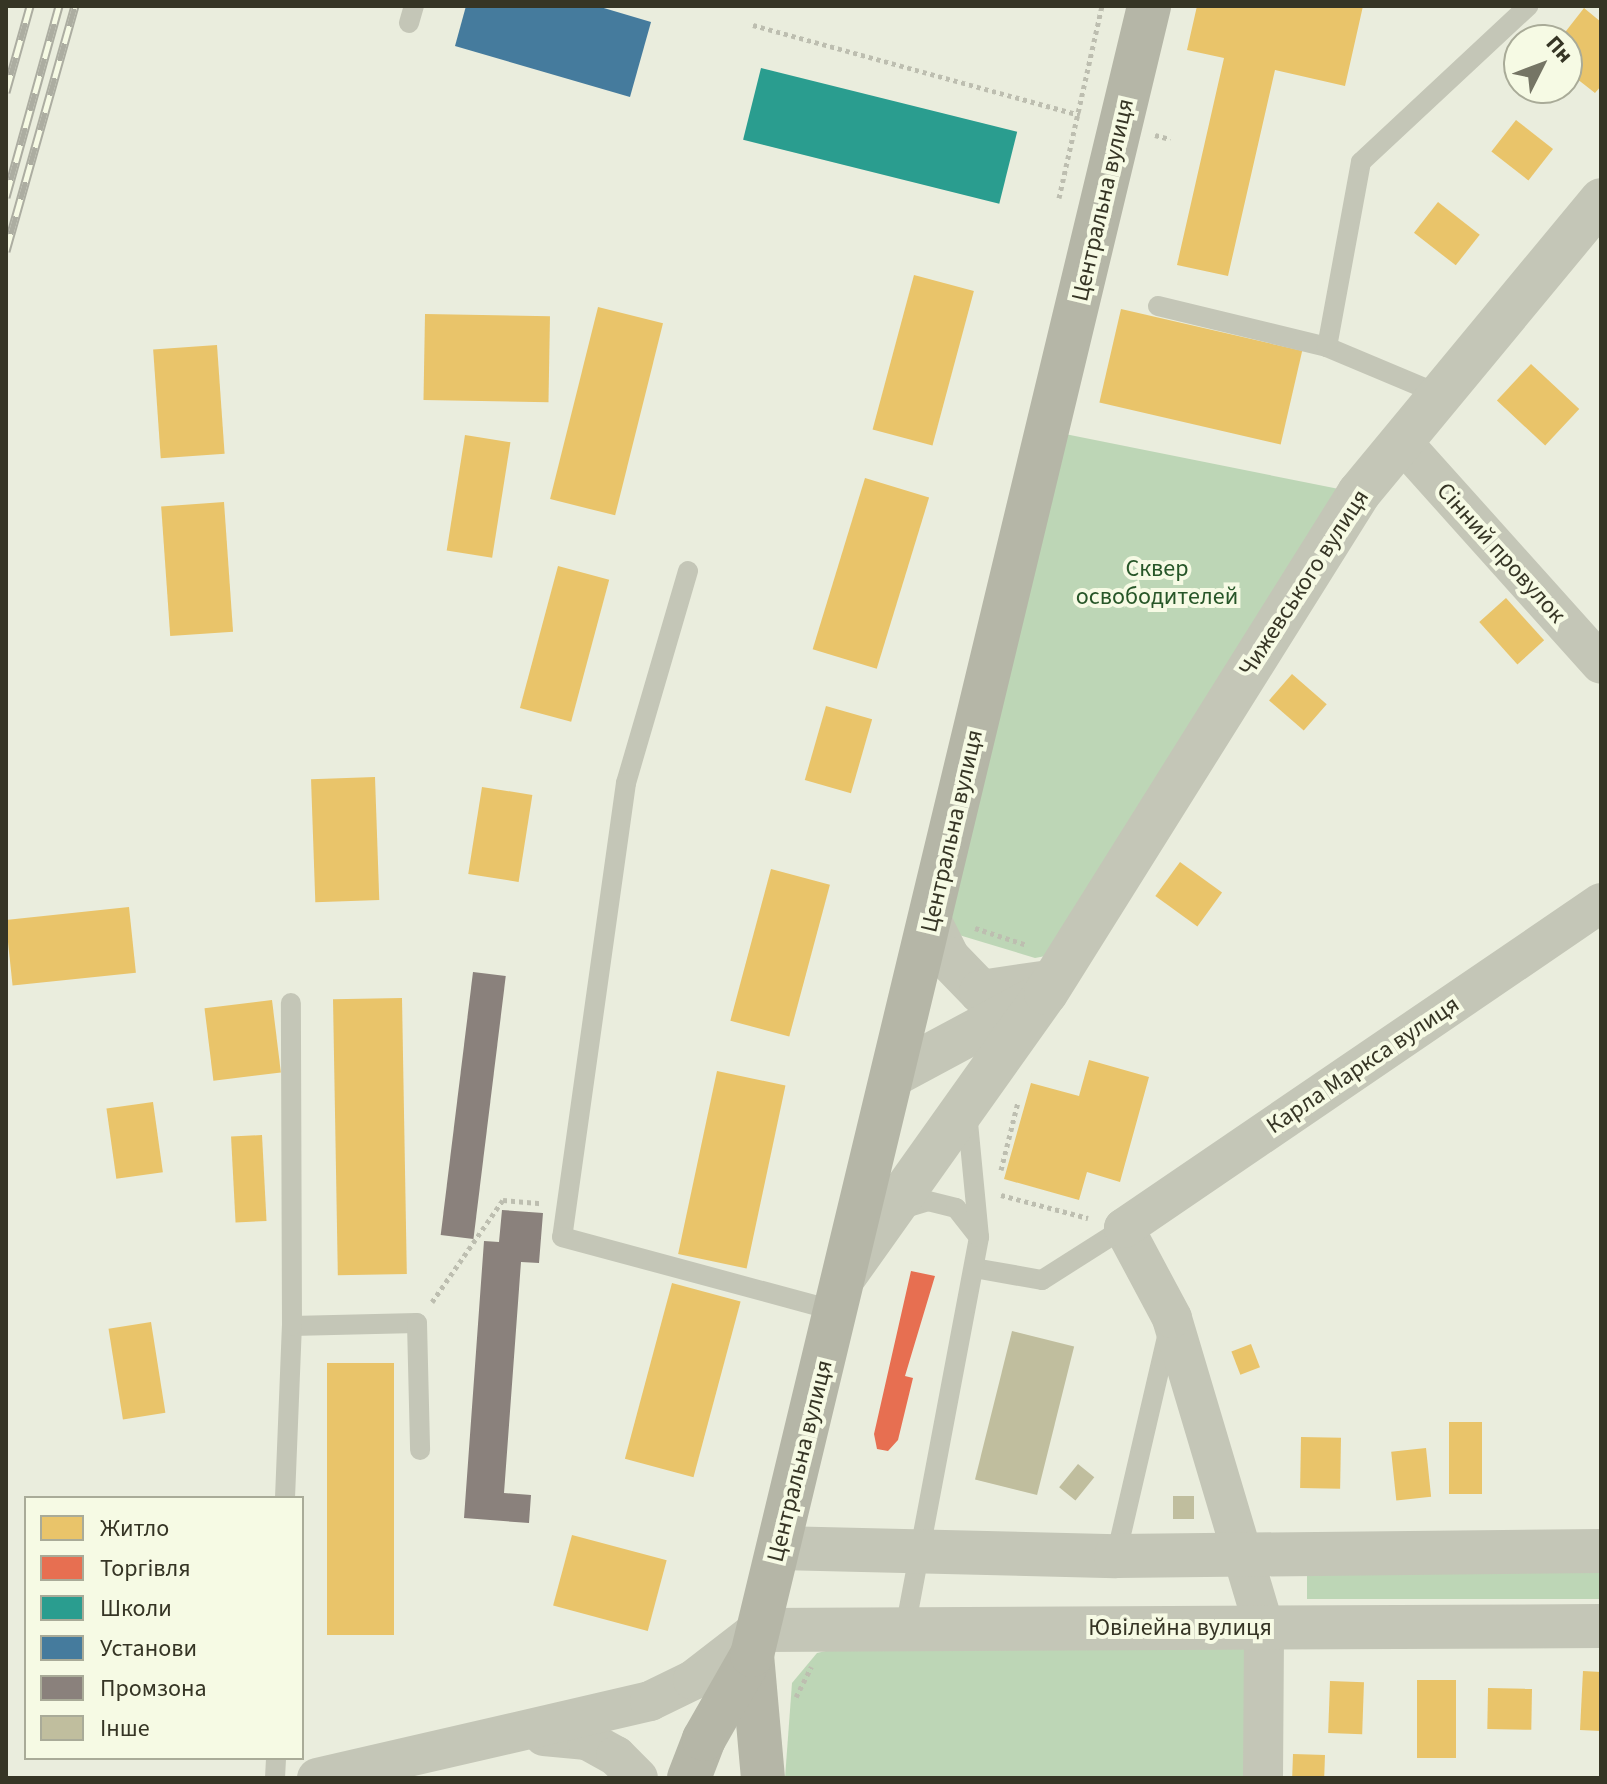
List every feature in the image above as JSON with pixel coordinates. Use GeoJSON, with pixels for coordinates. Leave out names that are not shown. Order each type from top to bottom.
{"type":"FeatureCollection","features":[{"type":"Feature","properties":{"kind":"main road","name":"Центральна вулиця"},"geometry":{"type":"LineString","coordinates":[[689,1778],[704,1739],[755,1642],[895,1074],[950,924],[1120,126],[1149,6]]}},
{"type":"Feature","properties":{"kind":"main road","name":"Центральна вулиця"},"geometry":{"type":"LineString","coordinates":[[755,1642],[763,1778]]}},
{"type":"Feature","properties":{"kind":"street","name":"Чижевського вулиця"},"geometry":{"type":"LineString","coordinates":[[842,1292],[890,1212],[967,1105],[1047,973],[1359,493],[1601,200]]}},
{"type":"Feature","properties":{"kind":"street","name":"Сінний провулок"},"geometry":{"type":"LineString","coordinates":[[1402,442],[1601,664]]}},
{"type":"Feature","properties":{"kind":"street","name":"Карла Маркса вулиця"},"geometry":{"type":"LineString","coordinates":[[1124,1228],[1601,903]]}},
{"type":"Feature","properties":{"kind":"street"},"geometry":{"type":"LineString","coordinates":[[950,924],[948,958],[981,992],[1024,989],[1047,973]]}},
{"type":"Feature","properties":{"kind":"street"},"geometry":{"type":"LineString","coordinates":[[895,1074],[1047,973]]}},
{"type":"Feature","properties":{"kind":"street"},"geometry":{"type":"LineString","coordinates":[[1124,1228],[1172,1318],[1264,1627],[1263,1778]]}},
{"type":"Feature","properties":{"kind":"street"},"geometry":{"type":"LineString","coordinates":[[779,1548],[1116,1556],[1601,1551]]}},
{"type":"Feature","properties":{"kind":"street","name":"Ювілейна вулиця"},"geometry":{"type":"LineString","coordinates":[[755,1642],[905,1629],[1601,1626]]}},
{"type":"Feature","properties":{"kind":"street"},"geometry":{"type":"LineString","coordinates":[[317,1778],[650,1701],[693,1680],[755,1642]]}},
{"type":"Feature","properties":{"kind":"street"},"geometry":{"type":"LineString","coordinates":[[508,1736],[587,1740],[616,1756],[638,1778]]}},
{"type":"Feature","properties":{"kind":"lane"},"geometry":{"type":"LineString","coordinates":[[1327,347],[1361,162],[1528,6]]}},
{"type":"Feature","properties":{"kind":"lane"},"geometry":{"type":"LineString","coordinates":[[1158,306],[1327,347],[1441,395]]}},
{"type":"Feature","properties":{"kind":"lane"},"geometry":{"type":"LineString","coordinates":[[688,571],[626,783],[562,1237],[842,1292]]}},
{"type":"Feature","properties":{"kind":"lane"},"geometry":{"type":"LineString","coordinates":[[285,1496],[292,1326],[291,1003]]}},
{"type":"Feature","properties":{"kind":"lane"},"geometry":{"type":"LineString","coordinates":[[905,1629],[979,1237],[967,1105]]}},
{"type":"Feature","properties":{"kind":"lane"},"geometry":{"type":"LineString","coordinates":[[890,1212],[928,1201],[956,1208],[979,1237]]}},
{"type":"Feature","properties":{"kind":"lane"},"geometry":{"type":"LineString","coordinates":[[974,1268],[1042,1280],[1124,1228]]}},
{"type":"Feature","properties":{"kind":"lane"},"geometry":{"type":"LineString","coordinates":[[1116,1556],[1172,1318]]}},
{"type":"Feature","properties":{"kind":"lane"},"geometry":{"type":"LineString","coordinates":[[292,1326],[417,1323],[420,1450]]}},
{"type":"Feature","properties":{"kind":"path"},"geometry":{"type":"LineString","coordinates":[[753,25],[1170,139]]}},
{"type":"Feature","properties":{"kind":"path"},"geometry":{"type":"LineString","coordinates":[[950,924],[1047,973]]}},
{"type":"Feature","properties":{"kind":"path"},"geometry":{"type":"LineString","coordinates":[[1020,1091],[996,1194],[1124,1228]]}},
{"type":"Feature","properties":{"kind":"path"},"geometry":{"type":"LineString","coordinates":[[417,1323],[503,1200],[566,1204]]}},
{"type":"Feature","properties":{"kind":"path"},"geometry":{"type":"LineString","coordinates":[[794,1703],[813,1665]]}},
{"type":"Feature","properties":{"kind":"green space","name":"Сквер освободителей"},"geometry":{"type":"Polygon","coordinates":[[[1065,434],[1359,493],[1051,955],[1035,958],[959,935],[948,919],[1065,434]]]}},
{"type":"Feature","properties":{"kind":"green space"},"geometry":{"type":"Polygon","coordinates":[[[1307,1553],[1601,1553],[1601,1599],[1307,1599],[1307,1553]]]}},
{"type":"Feature","properties":{"kind":"green space"},"geometry":{"type":"Polygon","coordinates":[[[1264,1644],[1263,1778],[785,1778],[792,1683],[817,1653],[839,1648],[1264,1644]]]}},
{"type":"Feature","properties":{"kind":"building: Житло"},"geometry":{"type":"Polygon","coordinates":[[[1197,6],[1363,6],[1345,86],[1275,70],[1228,276],[1177,265],[1224,58],[1187,50],[1197,6]]]}},
{"type":"Feature","properties":{"kind":"building: Житло"},"geometry":{"type":"Polygon","coordinates":[[[1584,8],[1601,22],[1601,86],[1595,93],[1583,84],[1583,24],[1572,24],[1584,8]]]}},
{"type":"Feature","properties":{"kind":"building: Житло"},"geometry":{"type":"Polygon","coordinates":[[[1516,120],[1553,149],[1528,180],[1491,152],[1516,120]]]}},
{"type":"Feature","properties":{"kind":"building: Житло"},"geometry":{"type":"Polygon","coordinates":[[[1438,202],[1480,235],[1456,265],[1414,233],[1438,202]]]}},
{"type":"Feature","properties":{"kind":"building: Житло"},"geometry":{"type":"Polygon","coordinates":[[[914,275],[974,291],[932,446],[873,430],[914,275]]]}},
{"type":"Feature","properties":{"kind":"building: Житло"},"geometry":{"type":"Polygon","coordinates":[[[598,307],[663,323],[615,515],[550,499],[598,307]]]}},
{"type":"Feature","properties":{"kind":"building: Житло"},"geometry":{"type":"Polygon","coordinates":[[[1121,309],[1302,351],[1281,444],[1099,403],[1121,309]]]}},
{"type":"Feature","properties":{"kind":"building: Житло"},"geometry":{"type":"Polygon","coordinates":[[[425,314],[550,316],[548,402],[423,400],[425,314]]]}},
{"type":"Feature","properties":{"kind":"building: Житло"},"geometry":{"type":"Polygon","coordinates":[[[217,345],[225,454],[161,458],[153,349],[217,345]]]}},
{"type":"Feature","properties":{"kind":"building: Житло"},"geometry":{"type":"Polygon","coordinates":[[[1531,364],[1579,409],[1545,446],[1497,401],[1531,364]]]}},
{"type":"Feature","properties":{"kind":"building: Житло"},"geometry":{"type":"Polygon","coordinates":[[[465,435],[510,442],[492,558],[447,551],[465,435]]]}},
{"type":"Feature","properties":{"kind":"building: Житло"},"geometry":{"type":"Polygon","coordinates":[[[865,478],[929,498],[877,669],[813,649],[865,478]]]}},
{"type":"Feature","properties":{"kind":"building: Житло"},"geometry":{"type":"Polygon","coordinates":[[[224,502],[233,632],[170,636],[161,506],[224,502]]]}},
{"type":"Feature","properties":{"kind":"building: Житло"},"geometry":{"type":"Polygon","coordinates":[[[558,566],[609,580],[571,722],[520,708],[558,566]]]}},
{"type":"Feature","properties":{"kind":"building: Житло"},"geometry":{"type":"Polygon","coordinates":[[[1506,598],[1544,640],[1517,664],[1479,622],[1506,598]]]}},
{"type":"Feature","properties":{"kind":"building: Житло"},"geometry":{"type":"Polygon","coordinates":[[[1292,674],[1327,704],[1304,731],[1269,700],[1292,674]]]}},
{"type":"Feature","properties":{"kind":"building: Житло"},"geometry":{"type":"Polygon","coordinates":[[[826,706],[872,719],[851,793],[805,780],[826,706]]]}},
{"type":"Feature","properties":{"kind":"building: Житло"},"geometry":{"type":"Polygon","coordinates":[[[375,777],[379,900],[315,902],[311,779],[375,777]]]}},
{"type":"Feature","properties":{"kind":"building: Житло"},"geometry":{"type":"Polygon","coordinates":[[[482,787],[532,795],[519,882],[468,874],[482,787]]]}},
{"type":"Feature","properties":{"kind":"building: Житло"},"geometry":{"type":"Polygon","coordinates":[[[1180,862],[1222,893],[1197,927],[1155,896],[1180,862]]]}},
{"type":"Feature","properties":{"kind":"building: Житло"},"geometry":{"type":"Polygon","coordinates":[[[771,869],[830,885],[789,1036],[730,1021],[771,869]]]}},
{"type":"Feature","properties":{"kind":"building: Житло"},"geometry":{"type":"Polygon","coordinates":[[[129,907],[136,973],[13,986],[6,920],[129,907]]]}},
{"type":"Feature","properties":{"kind":"building: Житло"},"geometry":{"type":"Polygon","coordinates":[[[402,998],[407,1274],[338,1275],[333,999],[402,998]]]}},
{"type":"Feature","properties":{"kind":"building: Житло"},"geometry":{"type":"Polygon","coordinates":[[[272,1000],[281,1072],[213,1081],[205,1008],[272,1000]]]}},
{"type":"Feature","properties":{"kind":"building: Житло"},"geometry":{"type":"Polygon","coordinates":[[[1089,1060],[1149,1077],[1120,1182],[1087,1172],[1079,1200],[1004,1179],[1031,1083],[1079,1096],[1089,1060]]]}},
{"type":"Feature","properties":{"kind":"building: Житло"},"geometry":{"type":"Polygon","coordinates":[[[717,1071],[785,1086],[747,1268],[678,1254],[717,1071]]]}},
{"type":"Feature","properties":{"kind":"building: Житло"},"geometry":{"type":"Polygon","coordinates":[[[153,1102],[163,1172],[116,1179],[106,1109],[153,1102]]]}},
{"type":"Feature","properties":{"kind":"building: Житло"},"geometry":{"type":"Polygon","coordinates":[[[262,1135],[267,1221],[236,1223],[231,1137],[262,1135]]]}},
{"type":"Feature","properties":{"kind":"building: Житло"},"geometry":{"type":"Polygon","coordinates":[[[672,1283],[741,1301],[693,1477],[625,1459],[672,1283]]]}},
{"type":"Feature","properties":{"kind":"building: Житло"},"geometry":{"type":"Polygon","coordinates":[[[151,1322],[165,1413],[123,1420],[109,1329],[151,1322]]]}},
{"type":"Feature","properties":{"kind":"building: Житло"},"geometry":{"type":"Polygon","coordinates":[[[1251,1344],[1260,1367],[1240,1375],[1231,1352],[1251,1344]]]}},
{"type":"Feature","properties":{"kind":"building: Житло"},"geometry":{"type":"Polygon","coordinates":[[[327,1363],[394,1363],[394,1635],[327,1635],[327,1363]]]}},
{"type":"Feature","properties":{"kind":"building: Житло"},"geometry":{"type":"Polygon","coordinates":[[[1449,1422],[1482,1422],[1482,1494],[1449,1494],[1449,1422]]]}},
{"type":"Feature","properties":{"kind":"building: Житло"},"geometry":{"type":"Polygon","coordinates":[[[1301,1437],[1341,1438],[1340,1489],[1300,1488],[1301,1437]]]}},
{"type":"Feature","properties":{"kind":"building: Житло"},"geometry":{"type":"Polygon","coordinates":[[[1426,1448],[1431,1497],[1396,1500],[1391,1452],[1426,1448]]]}},
{"type":"Feature","properties":{"kind":"building: Житло"},"geometry":{"type":"Polygon","coordinates":[[[572,1535],[667,1560],[648,1631],[553,1606],[572,1535]]]}},
{"type":"Feature","properties":{"kind":"building: Житло"},"geometry":{"type":"Polygon","coordinates":[[[1583,1671],[1601,1672],[1601,1731],[1580,1730],[1583,1671]]]}},
{"type":"Feature","properties":{"kind":"building: Житло"},"geometry":{"type":"Polygon","coordinates":[[[1417,1680],[1456,1680],[1456,1758],[1417,1758],[1417,1680]]]}},
{"type":"Feature","properties":{"kind":"building: Житло"},"geometry":{"type":"Polygon","coordinates":[[[1330,1681],[1364,1682],[1362,1734],[1328,1733],[1330,1681]]]}},
{"type":"Feature","properties":{"kind":"building: Житло"},"geometry":{"type":"Polygon","coordinates":[[[1488,1688],[1532,1689],[1531,1730],[1487,1729],[1488,1688]]]}},
{"type":"Feature","properties":{"kind":"building: Житло"},"geometry":{"type":"Polygon","coordinates":[[[1293,1754],[1325,1755],[1324,1778],[1292,1778],[1293,1754]]]}},
{"type":"Feature","properties":{"kind":"building: Торгівля"},"geometry":{"type":"Polygon","coordinates":[[[911,1271],[935,1276],[905,1376],[913,1378],[898,1440],[888,1451],[877,1449],[874,1434],[911,1271]]]}},
{"type":"Feature","properties":{"kind":"building: Школи"},"geometry":{"type":"Polygon","coordinates":[[[761,68],[1017,132],[999,204],[743,140],[761,68]]]}},
{"type":"Feature","properties":{"kind":"building: Установи"},"geometry":{"type":"Polygon","coordinates":[[[466,6],[597,6],[651,22],[630,97],[455,46],[466,6]]]}},
{"type":"Feature","properties":{"kind":"building: Промзона"},"geometry":{"type":"Polygon","coordinates":[[[473,972],[506,976],[473,1239],[441,1235],[473,972]]]}},
{"type":"Feature","properties":{"kind":"building: Промзона"},"geometry":{"type":"Polygon","coordinates":[[[502,1210],[543,1213],[539,1263],[521,1262],[504,1493],[531,1495],[529,1523],[464,1518],[484,1241],[499,1242],[502,1210]]]}},
{"type":"Feature","properties":{"kind":"building: Інше"},"geometry":{"type":"Polygon","coordinates":[[[1012,1331],[1074,1346],[1037,1495],[975,1479],[1012,1331]]]}},
{"type":"Feature","properties":{"kind":"building: Інше"},"geometry":{"type":"Polygon","coordinates":[[[1078,1464],[1094,1477],[1075,1501],[1059,1487],[1078,1464]]]}},
{"type":"Feature","properties":{"kind":"building: Інше"},"geometry":{"type":"Polygon","coordinates":[[[1173,1496],[1194,1496],[1194,1519],[1173,1519],[1173,1496]]]}},
{"type":"Feature","properties":{"kind":"railway"},"geometry":{"type":"LineString","coordinates":[[6,92],[30,6]]}},
{"type":"Feature","properties":{"kind":"railway"},"geometry":{"type":"LineString","coordinates":[[6,197],[59,6]]}},
{"type":"Feature","properties":{"kind":"railway"},"geometry":{"type":"LineString","coordinates":[[6,251],[75,6]]}}]}
